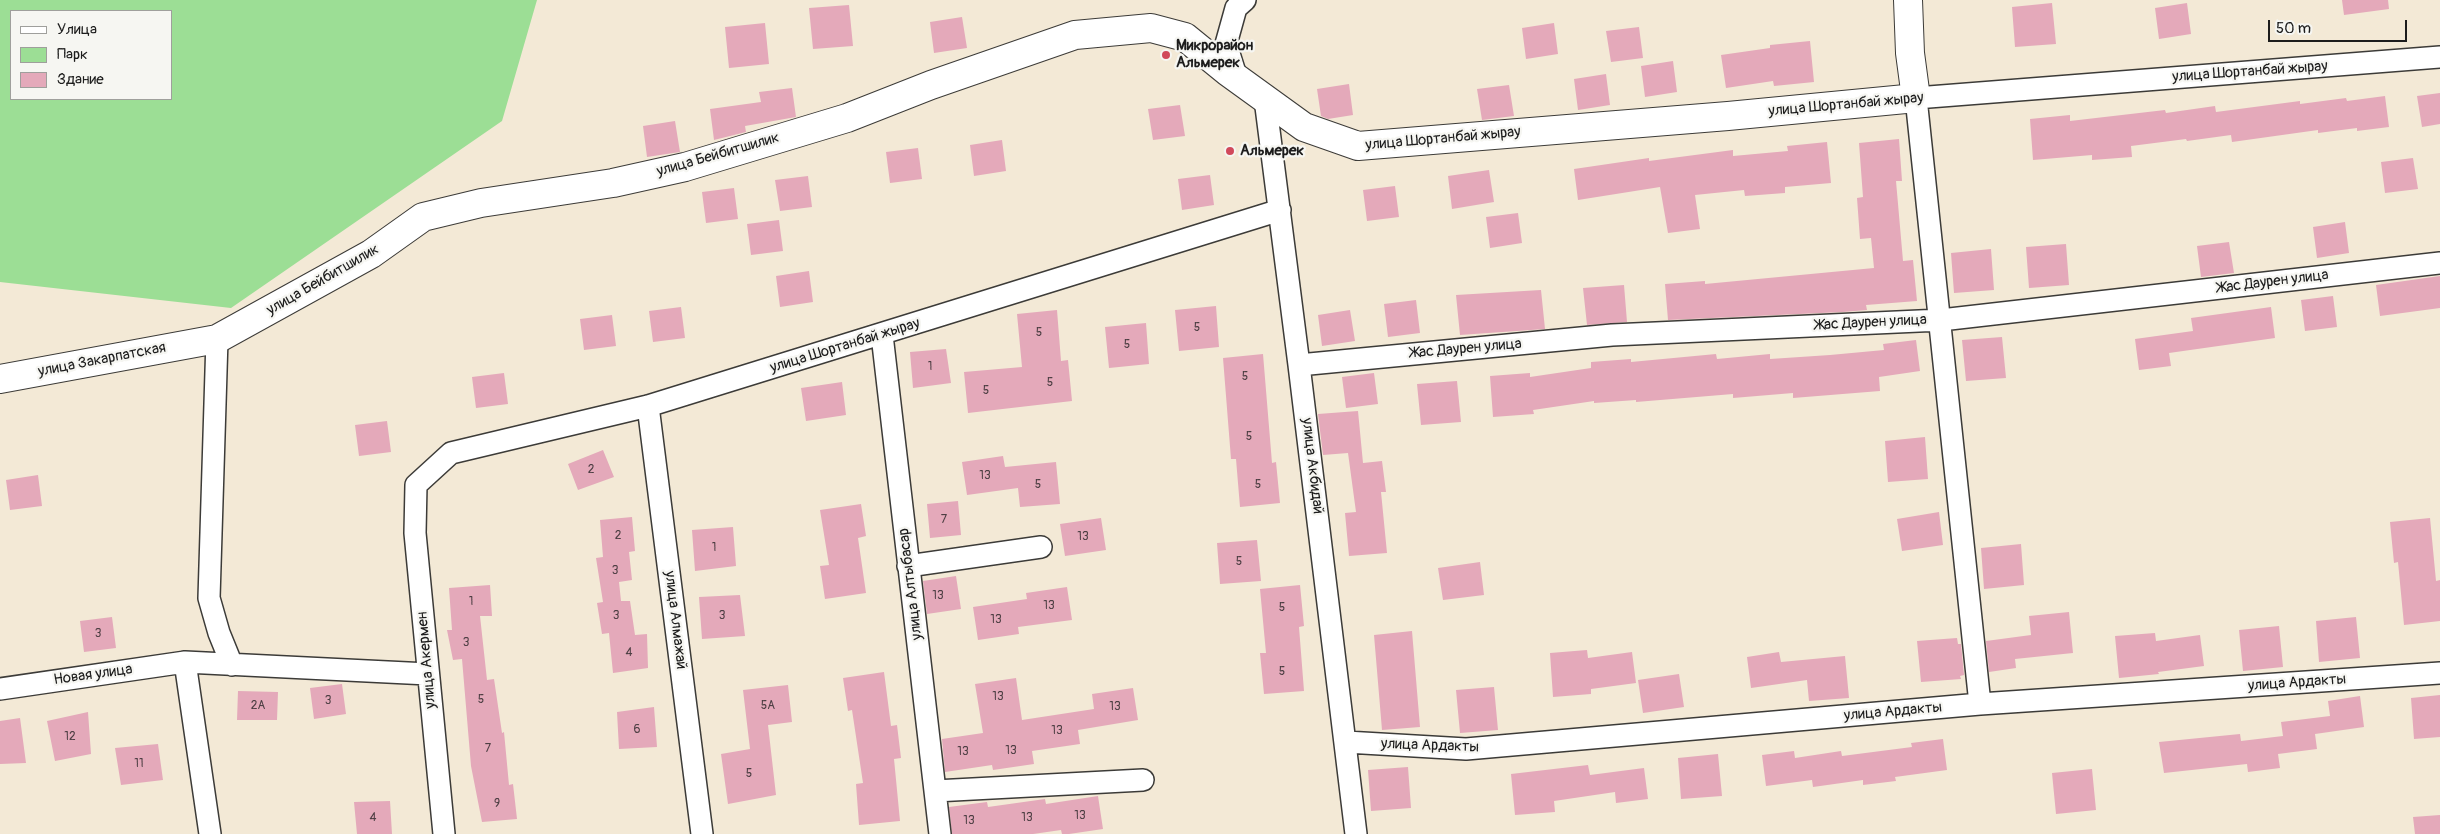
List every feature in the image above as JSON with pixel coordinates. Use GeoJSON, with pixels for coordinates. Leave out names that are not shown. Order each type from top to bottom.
{"type":"FeatureCollection","features":[{"type":"Feature","properties":{"kind":"street"},"geometry":{"type":"LineString","coordinates":[[1238,79],[1226,44],[1236,8],[1244,0]]}},
{"type":"Feature","properties":{"kind":"street"},"geometry":{"type":"LineString","coordinates":[[1908,0],[1910,53],[1941,320],[1980,704]]}},
{"type":"Feature","properties":{"kind":"street","name":"улица Бейбитшилик"},"geometry":{"type":"LineString","coordinates":[[210,340],[371,254],[423,217],[481,203],[613,183],[684,166],[847,118],[930,85],[1075,35],[1151,28],[1185,37],[1264,99]]}},
{"type":"Feature","properties":{"kind":"street","name":"улица Шортанбай жырау"},"geometry":{"type":"LineString","coordinates":[[1264,99],[1304,127],[1358,146],[1728,116],[1916,98],[2440,57]]}},
{"type":"Feature","properties":{"kind":"street","name":"улица Акбидай"},"geometry":{"type":"LineString","coordinates":[[1264,99],[1280,210],[1356,834]]}},
{"type":"Feature","properties":{"kind":"street","name":"улица Шортанбай жырау"},"geometry":{"type":"LineString","coordinates":[[416,485],[451,453],[648,406],[1280,210]]}},
{"type":"Feature","properties":{"kind":"street","name":"Жас Даурен улица"},"geometry":{"type":"LineString","coordinates":[[1299,365],[1612,335],[1941,320],[2440,263]]}},
{"type":"Feature","properties":{"kind":"street","name":"улица Алтыбасар"},"geometry":{"type":"LineString","coordinates":[[882,335],[940,834]]}},
{"type":"Feature","properties":{"kind":"street"},"geometry":{"type":"LineString","coordinates":[[210,340],[209,598],[219,633],[232,665]]}},
{"type":"Feature","properties":{"kind":"street","name":"улица Закарпатская"},"geometry":{"type":"LineString","coordinates":[[0,379],[210,340]]}},
{"type":"Feature","properties":{"kind":"street","name":"улица Алмажай"},"geometry":{"type":"LineString","coordinates":[[648,406],[702,834]]}},
{"type":"Feature","properties":{"kind":"street","name":"улица Акермен"},"geometry":{"type":"LineString","coordinates":[[416,485],[415,533],[444,834]]}},
{"type":"Feature","properties":{"kind":"street"},"geometry":{"type":"LineString","coordinates":[[908,566],[1041,547]]}},
{"type":"Feature","properties":{"kind":"street"},"geometry":{"type":"LineString","coordinates":[[185,662],[210,834]]}},
{"type":"Feature","properties":{"kind":"street","name":"Новая улица"},"geometry":{"type":"LineString","coordinates":[[0,689],[185,662],[428,674]]}},
{"type":"Feature","properties":{"kind":"street","name":"улица Ардакты"},"geometry":{"type":"LineString","coordinates":[[1346,742],[1466,749],[1980,704],[2440,673]]}},
{"type":"Feature","properties":{"kind":"street"},"geometry":{"type":"LineString","coordinates":[[935,791],[1142,780]]}},
{"type":"Feature","properties":{"kind":"green space"},"geometry":{"type":"Polygon","coordinates":[[[0,0],[537,0],[502,121],[231,308],[0,282],[0,0]]]}},
{"type":"Feature","properties":{"kind":"building"},"geometry":{"type":"Polygon","coordinates":[[[2342,0],[2388,0],[2389,9],[2344,15],[2342,0]]]}},
{"type":"Feature","properties":{"kind":"building"},"geometry":{"type":"Polygon","coordinates":[[[2052,3],[2056,44],[2015,47],[2012,7],[2052,3]]]}},
{"type":"Feature","properties":{"kind":"building"},"geometry":{"type":"Polygon","coordinates":[[[2187,3],[2191,34],[2159,39],[2155,8],[2187,3]]]}},
{"type":"Feature","properties":{"kind":"building"},"geometry":{"type":"Polygon","coordinates":[[[849,5],[853,46],[813,49],[809,8],[849,5]]]}},
{"type":"Feature","properties":{"kind":"building"},"geometry":{"type":"Polygon","coordinates":[[[962,17],[967,48],[934,53],[930,22],[962,17]]]}},
{"type":"Feature","properties":{"kind":"building"},"geometry":{"type":"Polygon","coordinates":[[[765,23],[769,64],[729,68],[725,27],[765,23]]]}},
{"type":"Feature","properties":{"kind":"building"},"geometry":{"type":"Polygon","coordinates":[[[1554,23],[1558,54],[1526,59],[1522,28],[1554,23]]]}},
{"type":"Feature","properties":{"kind":"building"},"geometry":{"type":"Polygon","coordinates":[[[1639,27],[1643,58],[1611,62],[1606,31],[1639,27]]]}},
{"type":"Feature","properties":{"kind":"building"},"geometry":{"type":"Polygon","coordinates":[[[1810,41],[1814,82],[1774,86],[1773,81],[1726,88],[1721,55],[1770,48],[1770,45],[1810,41]]]}},
{"type":"Feature","properties":{"kind":"building"},"geometry":{"type":"Polygon","coordinates":[[[1673,61],[1677,92],[1645,97],[1641,66],[1673,61]]]}},
{"type":"Feature","properties":{"kind":"building"},"geometry":{"type":"Polygon","coordinates":[[[1606,74],[1610,105],[1578,110],[1574,79],[1606,74]]]}},
{"type":"Feature","properties":{"kind":"building"},"geometry":{"type":"Polygon","coordinates":[[[1349,84],[1353,115],[1328,119],[1321,116],[1317,89],[1349,84]]]}},
{"type":"Feature","properties":{"kind":"building"},"geometry":{"type":"Polygon","coordinates":[[[1509,85],[1514,116],[1482,120],[1477,89],[1509,85]]]}},
{"type":"Feature","properties":{"kind":"building"},"geometry":{"type":"Polygon","coordinates":[[[792,88],[796,117],[745,126],[746,132],[714,140],[710,109],[761,102],[759,92],[792,88]]]}},
{"type":"Feature","properties":{"kind":"building"},"geometry":{"type":"Polygon","coordinates":[[[2440,93],[2440,124],[2422,127],[2417,96],[2440,93]]]}},
{"type":"Feature","properties":{"kind":"building"},"geometry":{"type":"Polygon","coordinates":[[[2385,96],[2389,127],[2357,131],[2357,128],[2318,133],[2318,130],[2232,142],[2231,135],[2187,141],[2186,139],[2131,146],[2132,157],[2092,160],[2092,155],[2033,160],[2030,119],[2070,115],[2070,121],[2165,110],[2166,113],[2215,106],[2216,112],[2300,101],[2300,104],[2346,98],[2347,101],[2385,96]]]}},
{"type":"Feature","properties":{"kind":"building"},"geometry":{"type":"Polygon","coordinates":[[[1180,105],[1185,136],[1153,140],[1148,109],[1180,105]]]}},
{"type":"Feature","properties":{"kind":"building"},"geometry":{"type":"Polygon","coordinates":[[[675,121],[680,152],[647,157],[643,126],[675,121]]]}},
{"type":"Feature","properties":{"kind":"building"},"geometry":{"type":"Polygon","coordinates":[[[1899,139],[1902,181],[1896,181],[1903,261],[1913,260],[1917,301],[1866,305],[1867,310],[1843,312],[1668,320],[1665,284],[1705,281],[1705,284],[1874,268],[1871,238],[1860,239],[1857,198],[1863,197],[1859,143],[1899,139]]]}},
{"type":"Feature","properties":{"kind":"building"},"geometry":{"type":"Polygon","coordinates":[[[1002,140],[1006,171],[974,176],[970,145],[1002,140]]]}},
{"type":"Feature","properties":{"kind":"building"},"geometry":{"type":"Polygon","coordinates":[[[1827,142],[1831,183],[1785,187],[1785,193],[1745,196],[1744,190],[1695,195],[1700,229],[1668,233],[1660,187],[1578,200],[1574,169],[1649,158],[1649,161],[1733,150],[1733,156],[1788,151],[1787,146],[1827,142]]]}},
{"type":"Feature","properties":{"kind":"building"},"geometry":{"type":"Polygon","coordinates":[[[918,148],[922,179],[890,183],[886,152],[918,148]]]}},
{"type":"Feature","properties":{"kind":"building"},"geometry":{"type":"Polygon","coordinates":[[[2413,158],[2418,189],[2385,193],[2381,162],[2413,158]]]}},
{"type":"Feature","properties":{"kind":"building"},"geometry":{"type":"Polygon","coordinates":[[[1489,170],[1494,202],[1452,209],[1448,176],[1489,170]]]}},
{"type":"Feature","properties":{"kind":"building"},"geometry":{"type":"Polygon","coordinates":[[[1210,175],[1214,205],[1182,210],[1178,179],[1210,175]]]}},
{"type":"Feature","properties":{"kind":"building"},"geometry":{"type":"Polygon","coordinates":[[[808,176],[812,207],[780,211],[775,180],[808,176]]]}},
{"type":"Feature","properties":{"kind":"building"},"geometry":{"type":"Polygon","coordinates":[[[1395,186],[1399,217],[1367,221],[1363,190],[1395,186]]]}},
{"type":"Feature","properties":{"kind":"building"},"geometry":{"type":"Polygon","coordinates":[[[734,188],[738,219],[706,223],[702,192],[734,188]]]}},
{"type":"Feature","properties":{"kind":"building"},"geometry":{"type":"Polygon","coordinates":[[[1518,213],[1522,243],[1490,248],[1486,217],[1518,213]]]}},
{"type":"Feature","properties":{"kind":"building"},"geometry":{"type":"Polygon","coordinates":[[[779,220],[783,251],[751,255],[747,224],[779,220]]]}},
{"type":"Feature","properties":{"kind":"building"},"geometry":{"type":"Polygon","coordinates":[[[2345,222],[2349,253],[2317,258],[2313,227],[2345,222]]]}},
{"type":"Feature","properties":{"kind":"building"},"geometry":{"type":"Polygon","coordinates":[[[2229,242],[2234,273],[2201,277],[2197,246],[2229,242]]]}},
{"type":"Feature","properties":{"kind":"building"},"geometry":{"type":"Polygon","coordinates":[[[2066,244],[2069,285],[2029,288],[2026,247],[2066,244]]]}},
{"type":"Feature","properties":{"kind":"building"},"geometry":{"type":"Polygon","coordinates":[[[1991,249],[1994,290],[1954,293],[1951,253],[1991,249]]]}},
{"type":"Feature","properties":{"kind":"building"},"geometry":{"type":"Polygon","coordinates":[[[809,271],[813,302],[780,307],[776,276],[809,271]]]}},
{"type":"Feature","properties":{"kind":"building"},"geometry":{"type":"Polygon","coordinates":[[[2440,276],[2440,308],[2380,316],[2376,285],[2440,276]]]}},
{"type":"Feature","properties":{"kind":"building"},"geometry":{"type":"Polygon","coordinates":[[[1624,285],[1627,322],[1587,325],[1583,288],[1624,285]]]}},
{"type":"Feature","properties":{"kind":"building"},"geometry":{"type":"Polygon","coordinates":[[[1541,290],[1545,329],[1460,335],[1456,295],[1541,290]]]}},
{"type":"Feature","properties":{"kind":"building"},"geometry":{"type":"Polygon","coordinates":[[[2333,296],[2337,327],[2305,331],[2301,300],[2333,296]]]}},
{"type":"Feature","properties":{"kind":"building"},"geometry":{"type":"Polygon","coordinates":[[[1416,300],[1420,333],[1388,337],[1384,304],[1416,300]]]}},
{"type":"Feature","properties":{"kind":"building"},"geometry":{"type":"Polygon","coordinates":[[[1216,306],[1219,347],[1179,351],[1175,310],[1216,306]]]}},
{"type":"Feature","properties":{"kind":"building"},"geometry":{"type":"Polygon","coordinates":[[[681,307],[685,338],[653,342],[649,311],[681,307]]]}},
{"type":"Feature","properties":{"kind":"building"},"geometry":{"type":"Polygon","coordinates":[[[2271,307],[2275,338],[2169,353],[2171,366],[2139,370],[2135,339],[2193,331],[2191,318],[2271,307]]]}},
{"type":"Feature","properties":{"kind":"building"},"geometry":{"type":"Polygon","coordinates":[[[1057,310],[1061,361],[1068,360],[1072,401],[968,413],[964,372],[1022,367],[1017,314],[1057,310]]]}},
{"type":"Feature","properties":{"kind":"building"},"geometry":{"type":"Polygon","coordinates":[[[1350,310],[1355,341],[1322,346],[1318,315],[1350,310]]]}},
{"type":"Feature","properties":{"kind":"building"},"geometry":{"type":"Polygon","coordinates":[[[612,315],[616,346],[584,350],[580,319],[612,315]]]}},
{"type":"Feature","properties":{"kind":"building"},"geometry":{"type":"Polygon","coordinates":[[[1146,323],[1149,364],[1109,368],[1105,327],[1146,323]]]}},
{"type":"Feature","properties":{"kind":"building"},"geometry":{"type":"Polygon","coordinates":[[[2002,337],[2006,378],[1966,381],[1962,340],[2002,337]]]}},
{"type":"Feature","properties":{"kind":"building"},"geometry":{"type":"Polygon","coordinates":[[[1916,340],[1920,371],[1879,377],[1880,391],[1793,398],[1793,393],[1733,398],[1733,394],[1636,402],[1636,400],[1594,403],[1594,401],[1533,410],[1534,414],[1493,417],[1490,376],[1530,373],[1530,377],[1591,368],[1591,362],[1631,359],[1631,362],[1716,354],[1717,359],[1770,354],[1770,359],[1830,355],[1884,350],[1883,344],[1916,340]]]}},
{"type":"Feature","properties":{"kind":"building"},"geometry":{"type":"Polygon","coordinates":[[[946,349],[951,383],[913,388],[910,352],[946,349]]]}},
{"type":"Feature","properties":{"kind":"building"},"geometry":{"type":"Polygon","coordinates":[[[1263,354],[1272,463],[1276,462],[1280,503],[1240,507],[1236,459],[1231,459],[1223,358],[1263,354]]]}},
{"type":"Feature","properties":{"kind":"building"},"geometry":{"type":"Polygon","coordinates":[[[504,373],[508,404],[476,408],[472,377],[504,373]]]}},
{"type":"Feature","properties":{"kind":"building"},"geometry":{"type":"Polygon","coordinates":[[[1374,373],[1378,404],[1346,408],[1342,377],[1374,373]]]}},
{"type":"Feature","properties":{"kind":"building"},"geometry":{"type":"Polygon","coordinates":[[[1457,381],[1461,422],[1421,425],[1417,384],[1457,381]]]}},
{"type":"Feature","properties":{"kind":"building"},"geometry":{"type":"Polygon","coordinates":[[[842,382],[846,415],[806,421],[801,388],[842,382]]]}},
{"type":"Feature","properties":{"kind":"building"},"geometry":{"type":"Polygon","coordinates":[[[1358,411],[1363,463],[1382,461],[1386,492],[1381,492],[1387,553],[1349,556],[1345,513],[1356,512],[1348,453],[1323,455],[1318,414],[1358,411]]]}},
{"type":"Feature","properties":{"kind":"building"},"geometry":{"type":"Polygon","coordinates":[[[387,421],[391,452],[359,456],[355,425],[387,421]]]}},
{"type":"Feature","properties":{"kind":"building"},"geometry":{"type":"Polygon","coordinates":[[[1925,437],[1928,479],[1888,482],[1885,441],[1925,437]]]}},
{"type":"Feature","properties":{"kind":"building"},"geometry":{"type":"Polygon","coordinates":[[[603,450],[614,477],[578,490],[568,464],[603,450]]]}},
{"type":"Feature","properties":{"kind":"building"},"geometry":{"type":"Polygon","coordinates":[[[1003,456],[1005,467],[1056,462],[1060,504],[1020,507],[1018,488],[967,495],[962,462],[1003,456]]]}},
{"type":"Feature","properties":{"kind":"building"},"geometry":{"type":"Polygon","coordinates":[[[38,475],[42,506],[10,510],[6,480],[38,475]]]}},
{"type":"Feature","properties":{"kind":"building"},"geometry":{"type":"Polygon","coordinates":[[[958,501],[961,535],[930,538],[927,504],[958,501]]]}},
{"type":"Feature","properties":{"kind":"building"},"geometry":{"type":"Polygon","coordinates":[[[861,504],[866,536],[858,538],[866,593],[825,599],[820,566],[829,565],[820,510],[861,504]]]}},
{"type":"Feature","properties":{"kind":"building"},"geometry":{"type":"Polygon","coordinates":[[[1939,512],[1943,545],[1902,551],[1897,519],[1939,512]]]}},
{"type":"Feature","properties":{"kind":"building"},"geometry":{"type":"Polygon","coordinates":[[[632,517],[635,551],[629,552],[632,580],[619,582],[621,601],[630,601],[635,635],[647,634],[648,668],[613,673],[609,633],[602,634],[597,603],[603,602],[596,558],[603,557],[600,520],[632,517]]]}},
{"type":"Feature","properties":{"kind":"building"},"geometry":{"type":"Polygon","coordinates":[[[1101,518],[1106,550],[1065,556],[1060,524],[1101,518]]]}},
{"type":"Feature","properties":{"kind":"building"},"geometry":{"type":"Polygon","coordinates":[[[2430,518],[2436,581],[2440,580],[2440,621],[2404,625],[2398,562],[2394,563],[2390,522],[2430,518]]]}},
{"type":"Feature","properties":{"kind":"building"},"geometry":{"type":"Polygon","coordinates":[[[733,527],[736,566],[695,571],[692,530],[733,527]]]}},
{"type":"Feature","properties":{"kind":"building"},"geometry":{"type":"Polygon","coordinates":[[[1257,540],[1261,581],[1220,584],[1217,543],[1257,540]]]}},
{"type":"Feature","properties":{"kind":"building"},"geometry":{"type":"Polygon","coordinates":[[[2021,544],[2024,585],[1984,589],[1981,548],[2021,544]]]}},
{"type":"Feature","properties":{"kind":"building"},"geometry":{"type":"Polygon","coordinates":[[[1480,562],[1484,595],[1443,600],[1438,568],[1480,562]]]}},
{"type":"Feature","properties":{"kind":"building"},"geometry":{"type":"Polygon","coordinates":[[[956,576],[961,609],[927,614],[923,581],[956,576]]]}},
{"type":"Feature","properties":{"kind":"building"},"geometry":{"type":"Polygon","coordinates":[[[490,585],[492,616],[480,616],[487,680],[494,679],[502,733],[504,732],[509,785],[513,784],[517,819],[482,822],[471,766],[462,659],[453,660],[447,630],[452,630],[449,588],[490,585]]]}},
{"type":"Feature","properties":{"kind":"building"},"geometry":{"type":"Polygon","coordinates":[[[1300,585],[1304,626],[1299,627],[1304,691],[1264,694],[1260,653],[1266,653],[1260,589],[1300,585]]]}},
{"type":"Feature","properties":{"kind":"building"},"geometry":{"type":"Polygon","coordinates":[[[1067,587],[1072,620],[1018,627],[1019,634],[978,640],[973,607],[1027,599],[1026,593],[1067,587]]]}},
{"type":"Feature","properties":{"kind":"building"},"geometry":{"type":"Polygon","coordinates":[[[740,595],[745,636],[702,639],[699,597],[740,595]]]}},
{"type":"Feature","properties":{"kind":"building"},"geometry":{"type":"Polygon","coordinates":[[[2069,612],[2073,653],[2015,659],[2016,668],[1989,672],[1986,641],[2031,635],[2029,616],[2069,612]]]}},
{"type":"Feature","properties":{"kind":"building"},"geometry":{"type":"Polygon","coordinates":[[[112,617],[116,648],[84,652],[80,621],[112,617]]]}},
{"type":"Feature","properties":{"kind":"building"},"geometry":{"type":"Polygon","coordinates":[[[2356,617],[2360,658],[2319,662],[2316,621],[2356,617]]]}},
{"type":"Feature","properties":{"kind":"building"},"geometry":{"type":"Polygon","coordinates":[[[2279,626],[2283,667],[2243,671],[2239,630],[2279,626]]]}},
{"type":"Feature","properties":{"kind":"building"},"geometry":{"type":"Polygon","coordinates":[[[1412,631],[1420,727],[1382,730],[1374,635],[1412,631]]]}},
{"type":"Feature","properties":{"kind":"building"},"geometry":{"type":"Polygon","coordinates":[[[2155,633],[2156,641],[2200,635],[2204,666],[2158,672],[2159,674],[2119,678],[2115,636],[2155,633]]]}},
{"type":"Feature","properties":{"kind":"building"},"geometry":{"type":"Polygon","coordinates":[[[1957,638],[1958,644],[1961,644],[1964,675],[1960,676],[1961,679],[1921,682],[1917,641],[1957,638]]]}},
{"type":"Feature","properties":{"kind":"building"},"geometry":{"type":"Polygon","coordinates":[[[1587,650],[1588,658],[1632,652],[1636,683],[1591,689],[1591,694],[1553,697],[1550,653],[1587,650]]]}},
{"type":"Feature","properties":{"kind":"building"},"geometry":{"type":"Polygon","coordinates":[[[1779,652],[1781,662],[1845,656],[1849,698],[1809,701],[1807,680],[1751,688],[1747,657],[1779,652]]]}},
{"type":"Feature","properties":{"kind":"building"},"geometry":{"type":"Polygon","coordinates":[[[884,672],[891,726],[897,725],[901,758],[894,759],[900,821],[859,825],[856,784],[863,783],[852,710],[848,711],[843,678],[884,672]]]}},
{"type":"Feature","properties":{"kind":"building"},"geometry":{"type":"Polygon","coordinates":[[[1679,674],[1684,707],[1643,713],[1638,680],[1679,674]]]}},
{"type":"Feature","properties":{"kind":"building"},"geometry":{"type":"Polygon","coordinates":[[[1016,678],[1022,720],[1094,709],[1092,694],[1133,688],[1138,720],[1078,730],[1080,744],[1032,751],[1034,764],[993,770],[992,765],[945,772],[942,739],[983,733],[975,684],[1016,678]]]}},
{"type":"Feature","properties":{"kind":"building"},"geometry":{"type":"Polygon","coordinates":[[[342,684],[346,714],[314,719],[310,688],[342,684]]]}},
{"type":"Feature","properties":{"kind":"building"},"geometry":{"type":"Polygon","coordinates":[[[788,685],[792,722],[768,725],[776,795],[728,804],[721,754],[750,749],[743,690],[788,685]]]}},
{"type":"Feature","properties":{"kind":"building"},"geometry":{"type":"Polygon","coordinates":[[[1494,687],[1498,730],[1460,733],[1456,690],[1494,687]]]}},
{"type":"Feature","properties":{"kind":"building"},"geometry":{"type":"Polygon","coordinates":[[[238,691],[278,692],[277,720],[237,720],[238,691]]]}},
{"type":"Feature","properties":{"kind":"building"},"geometry":{"type":"Polygon","coordinates":[[[2440,695],[2440,737],[2414,739],[2411,698],[2440,695]]]}},
{"type":"Feature","properties":{"kind":"building"},"geometry":{"type":"Polygon","coordinates":[[[2360,696],[2364,727],[2315,734],[2317,749],[2278,754],[2280,768],[2248,772],[2247,764],[2164,773],[2159,742],[2240,734],[2241,741],[2283,736],[2281,722],[2330,716],[2328,701],[2360,696]]]}},
{"type":"Feature","properties":{"kind":"building"},"geometry":{"type":"Polygon","coordinates":[[[654,707],[657,747],[619,749],[617,712],[654,707]]]}},
{"type":"Feature","properties":{"kind":"building"},"geometry":{"type":"Polygon","coordinates":[[[88,712],[91,754],[55,761],[47,721],[88,712]]]}},
{"type":"Feature","properties":{"kind":"building"},"geometry":{"type":"Polygon","coordinates":[[[20,718],[26,763],[0,764],[0,721],[20,718]]]}},
{"type":"Feature","properties":{"kind":"building"},"geometry":{"type":"Polygon","coordinates":[[[1943,739],[1947,770],[1895,777],[1896,781],[1863,785],[1863,780],[1813,787],[1812,780],[1766,786],[1762,755],[1794,751],[1795,758],[1841,751],[1842,756],[1912,747],[1911,743],[1943,739]]]}},
{"type":"Feature","properties":{"kind":"building"},"geometry":{"type":"Polygon","coordinates":[[[158,744],[163,780],[121,785],[115,748],[158,744]]]}},
{"type":"Feature","properties":{"kind":"building"},"geometry":{"type":"Polygon","coordinates":[[[1718,754],[1722,796],[1681,799],[1678,758],[1718,754]]]}},
{"type":"Feature","properties":{"kind":"building"},"geometry":{"type":"Polygon","coordinates":[[[1588,765],[1590,775],[1644,768],[1648,799],[1616,803],[1615,792],[1554,801],[1555,812],[1515,815],[1511,774],[1588,765]]]}},
{"type":"Feature","properties":{"kind":"building"},"geometry":{"type":"Polygon","coordinates":[[[1408,767],[1411,808],[1371,811],[1368,770],[1408,767]]]}},
{"type":"Feature","properties":{"kind":"building"},"geometry":{"type":"Polygon","coordinates":[[[2092,769],[2096,810],[2056,814],[2052,773],[2092,769]]]}},
{"type":"Feature","properties":{"kind":"building"},"geometry":{"type":"Polygon","coordinates":[[[1098,796],[1103,829],[1069,834],[1062,834],[1061,830],[1033,834],[952,834],[949,807],[987,802],[988,807],[1045,799],[1046,804],[1098,796]]]}},
{"type":"Feature","properties":{"kind":"building"},"geometry":{"type":"Polygon","coordinates":[[[390,801],[392,834],[357,834],[354,802],[390,801]]]}},
{"type":"Feature","properties":{"kind":"building"},"geometry":{"type":"Polygon","coordinates":[[[2440,815],[2440,834],[2415,834],[2413,817],[2440,815]]]}},
{"type":"Feature","properties":{"kind":"place","name":"Микрорайон Альмерек"},"geometry":{"type":"Point","coordinates":[1166,55]}},
{"type":"Feature","properties":{"kind":"place","name":"Альмерек"},"geometry":{"type":"Point","coordinates":[1230,151]}}]}
